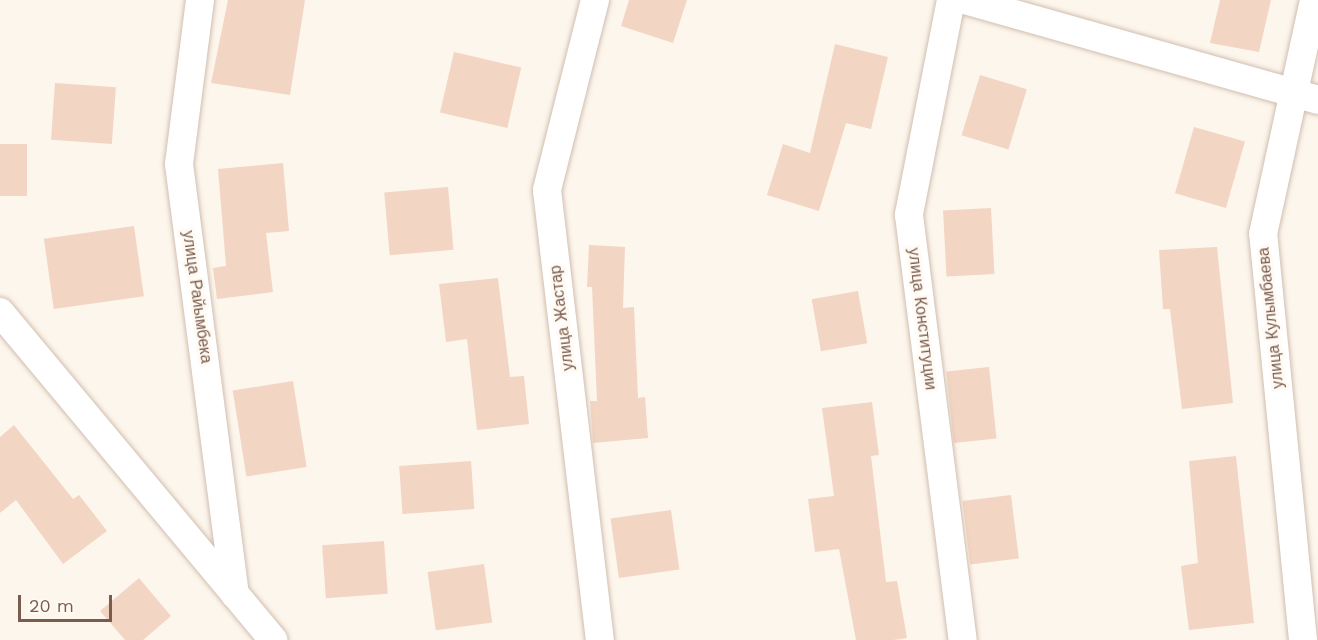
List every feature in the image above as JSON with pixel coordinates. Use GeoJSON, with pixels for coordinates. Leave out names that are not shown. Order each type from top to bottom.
{"type":"FeatureCollection","features":[{"type":"Feature","properties":{"kind":"street","name":"улица Райымбека"},"geometry":{"type":"LineString","coordinates":[[200,0],[179,164],[234,594]]}},
{"type":"Feature","properties":{"kind":"street","name":"улица Жастар"},"geometry":{"type":"LineString","coordinates":[[595,0],[547,190],[600,640]]}},
{"type":"Feature","properties":{"kind":"street","name":"улица Конституции"},"geometry":{"type":"LineString","coordinates":[[951,0],[909,215],[963,640]]}},
{"type":"Feature","properties":{"kind":"street"},"geometry":{"type":"LineString","coordinates":[[965,0],[1305,97]]}},
{"type":"Feature","properties":{"kind":"street","name":"улица Кулымбаева"},"geometry":{"type":"LineString","coordinates":[[1304,640],[1263,234],[1305,97],[1314,0]]}},
{"type":"Feature","properties":{"kind":"street"},"geometry":{"type":"LineString","coordinates":[[0,312],[273,640]]}},
{"type":"Feature","properties":{"kind":"building"},"geometry":{"type":"Polygon","coordinates":[[[228,0],[305,0],[290,95],[211,83],[228,0]]]}},
{"type":"Feature","properties":{"kind":"building"},"geometry":{"type":"Polygon","coordinates":[[[629,0],[687,0],[673,43],[621,26],[629,0]]]}},
{"type":"Feature","properties":{"kind":"building"},"geometry":{"type":"Polygon","coordinates":[[[1220,0],[1271,0],[1259,52],[1210,43],[1220,0]]]}},
{"type":"Feature","properties":{"kind":"building"},"geometry":{"type":"Polygon","coordinates":[[[835,44],[888,57],[871,129],[846,123],[819,211],[767,195],[783,144],[810,153],[835,44]]]}},
{"type":"Feature","properties":{"kind":"building"},"geometry":{"type":"Polygon","coordinates":[[[454,52],[521,68],[507,128],[440,112],[454,52]]]}},
{"type":"Feature","properties":{"kind":"building"},"geometry":{"type":"Polygon","coordinates":[[[980,75],[1027,89],[1008,150],[962,135],[980,75]]]}},
{"type":"Feature","properties":{"kind":"building"},"geometry":{"type":"Polygon","coordinates":[[[55,83],[116,87],[112,144],[51,140],[55,83]]]}},
{"type":"Feature","properties":{"kind":"building"},"geometry":{"type":"Polygon","coordinates":[[[1194,127],[1245,142],[1226,208],[1175,193],[1194,127]]]}},
{"type":"Feature","properties":{"kind":"building"},"geometry":{"type":"Polygon","coordinates":[[[0,144],[27,144],[27,196],[0,196],[0,144]]]}},
{"type":"Feature","properties":{"kind":"building"},"geometry":{"type":"Polygon","coordinates":[[[283,163],[289,231],[266,233],[273,292],[217,299],[213,268],[226,266],[218,169],[283,163]]]}},
{"type":"Feature","properties":{"kind":"building"},"geometry":{"type":"Polygon","coordinates":[[[448,187],[453,250],[390,255],[384,193],[448,187]]]}},
{"type":"Feature","properties":{"kind":"building"},"geometry":{"type":"Polygon","coordinates":[[[991,208],[994,274],[947,276],[943,211],[991,208]]]}},
{"type":"Feature","properties":{"kind":"building"},"geometry":{"type":"Polygon","coordinates":[[[134,226],[144,296],[54,309],[44,239],[134,226]]]}},
{"type":"Feature","properties":{"kind":"building"},"geometry":{"type":"Polygon","coordinates":[[[589,245],[625,247],[623,308],[634,307],[638,398],[645,397],[648,438],[593,443],[590,401],[597,401],[592,287],[587,287],[589,245]]]}},
{"type":"Feature","properties":{"kind":"building"},"geometry":{"type":"Polygon","coordinates":[[[1217,247],[1233,403],[1182,409],[1170,309],[1163,309],[1159,250],[1217,247]]]}},
{"type":"Feature","properties":{"kind":"building"},"geometry":{"type":"Polygon","coordinates":[[[498,278],[510,377],[524,376],[529,424],[477,430],[467,339],[446,342],[439,284],[498,278]]]}},
{"type":"Feature","properties":{"kind":"building"},"geometry":{"type":"Polygon","coordinates":[[[858,291],[867,343],[821,351],[812,299],[858,291]]]}},
{"type":"Feature","properties":{"kind":"building"},"geometry":{"type":"Polygon","coordinates":[[[989,367],[997,439],[954,443],[946,371],[989,367]]]}},
{"type":"Feature","properties":{"kind":"building"},"geometry":{"type":"Polygon","coordinates":[[[293,381],[307,467],[246,476],[233,391],[293,381]]]}},
{"type":"Feature","properties":{"kind":"building"},"geometry":{"type":"Polygon","coordinates":[[[872,402],[879,455],[871,456],[886,582],[897,581],[907,638],[893,640],[856,640],[839,549],[815,552],[808,499],[834,496],[822,408],[872,402]]]}},
{"type":"Feature","properties":{"kind":"building"},"geometry":{"type":"Polygon","coordinates":[[[14,425],[73,499],[79,495],[107,531],[63,564],[16,500],[0,513],[0,437],[14,425]]]}},
{"type":"Feature","properties":{"kind":"building"},"geometry":{"type":"Polygon","coordinates":[[[1236,456],[1254,623],[1189,630],[1181,566],[1198,563],[1189,461],[1236,456]]]}},
{"type":"Feature","properties":{"kind":"building"},"geometry":{"type":"Polygon","coordinates":[[[471,461],[474,509],[403,514],[399,466],[471,461]]]}},
{"type":"Feature","properties":{"kind":"building"},"geometry":{"type":"Polygon","coordinates":[[[1011,495],[1019,559],[970,564],[962,501],[1011,495]]]}},
{"type":"Feature","properties":{"kind":"building"},"geometry":{"type":"Polygon","coordinates":[[[671,510],[679,569],[619,578],[611,518],[671,510]]]}},
{"type":"Feature","properties":{"kind":"building"},"geometry":{"type":"Polygon","coordinates":[[[384,541],[388,594],[326,598],[322,545],[384,541]]]}},
{"type":"Feature","properties":{"kind":"building"},"geometry":{"type":"Polygon","coordinates":[[[484,564],[492,622],[436,630],[428,572],[484,564]]]}},
{"type":"Feature","properties":{"kind":"building"},"geometry":{"type":"Polygon","coordinates":[[[139,578],[171,616],[143,640],[125,640],[100,611],[139,578]]]}}]}
